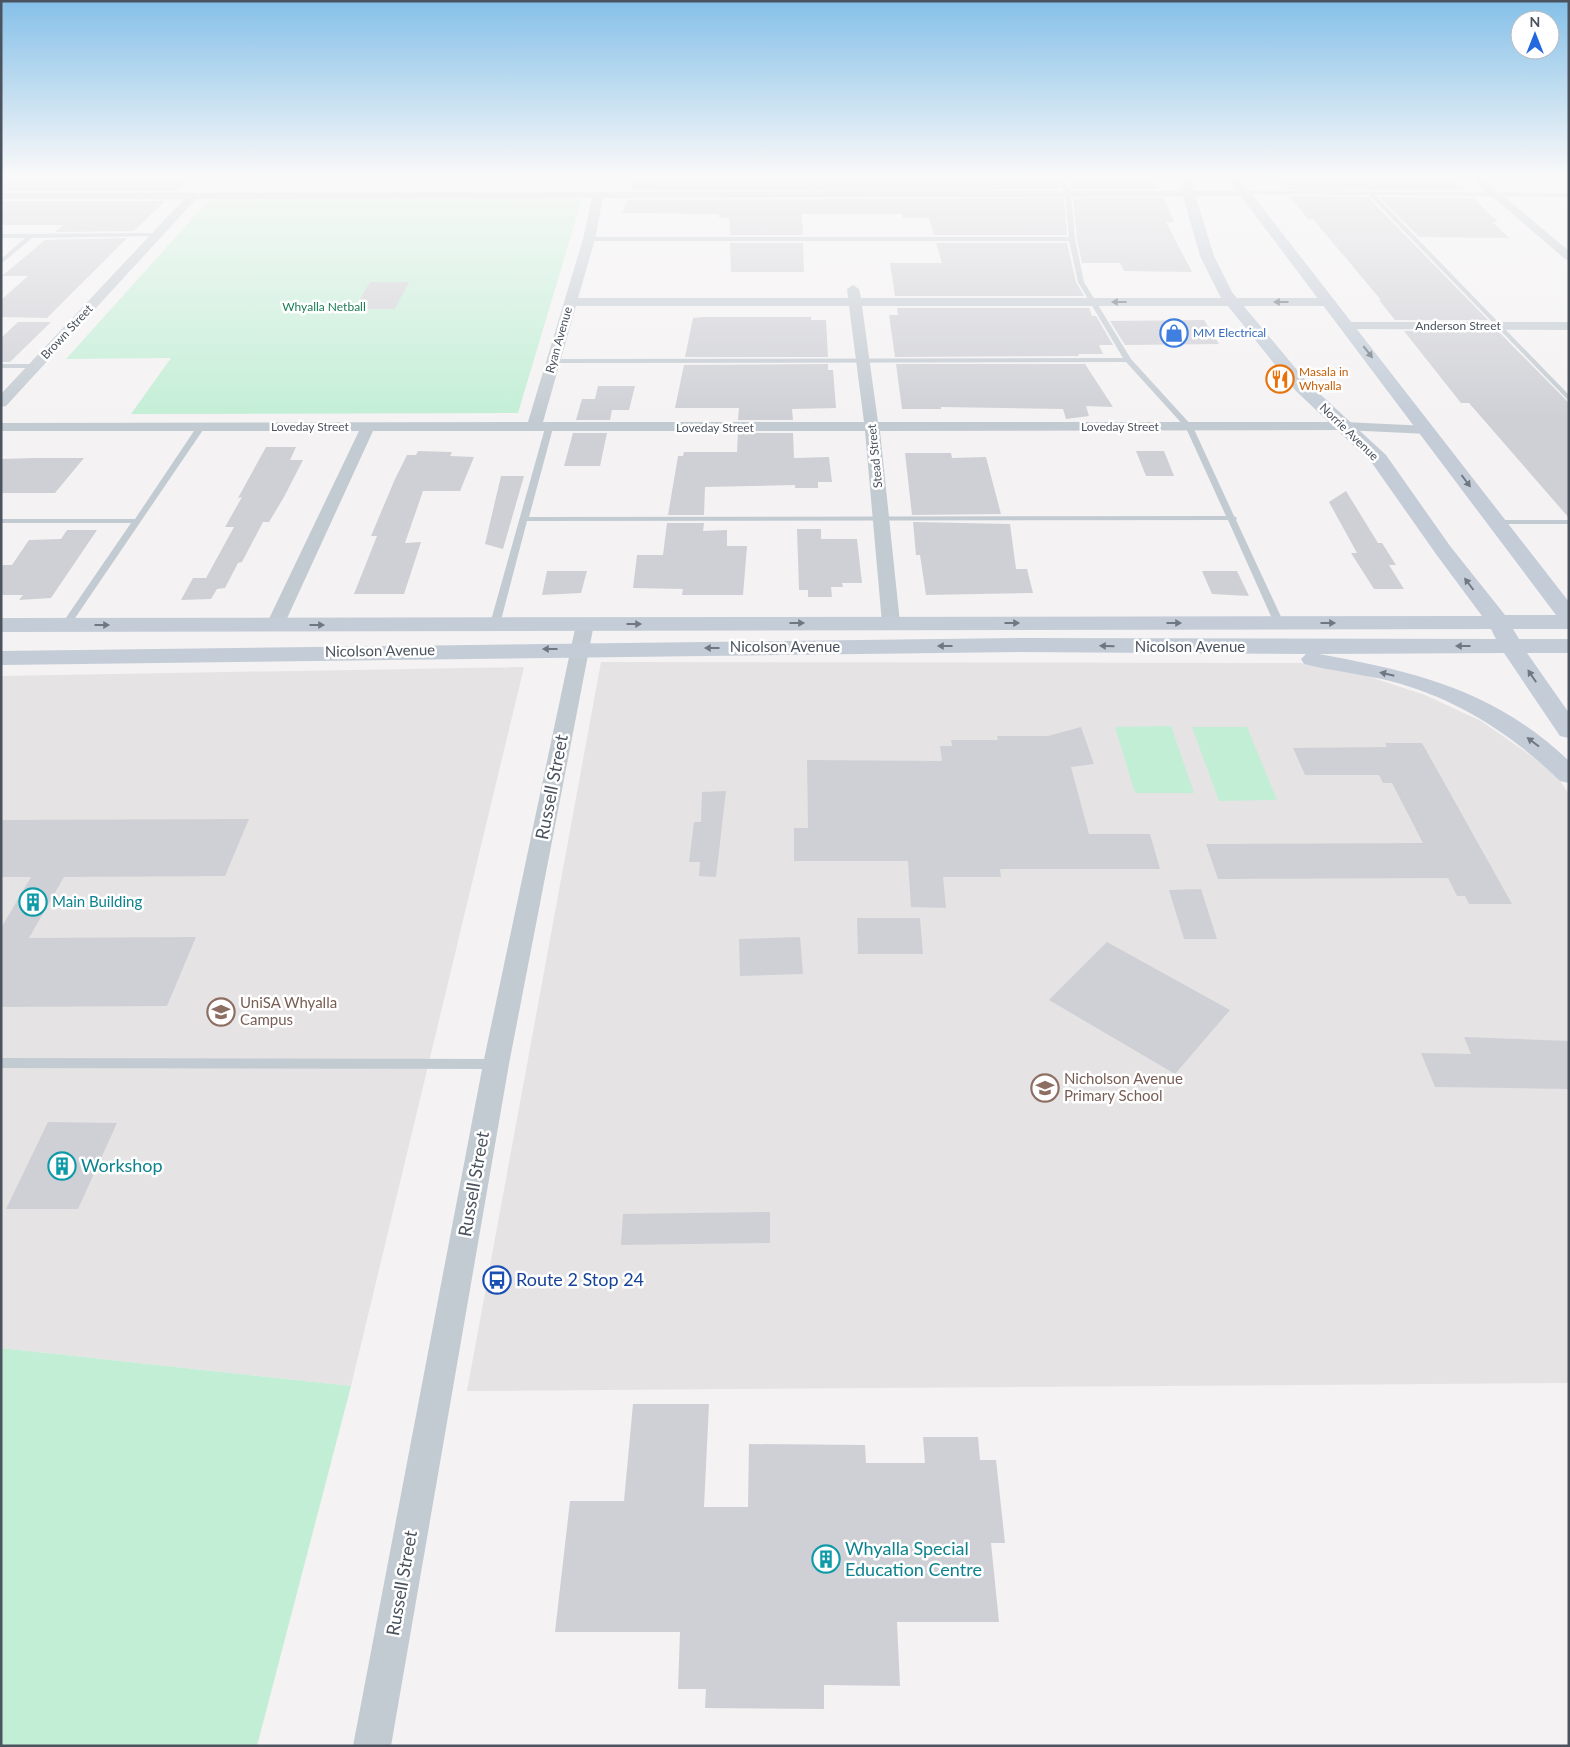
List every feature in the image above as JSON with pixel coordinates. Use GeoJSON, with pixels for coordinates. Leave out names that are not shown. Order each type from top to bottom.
{"type":"FeatureCollection","features":[{"type":"Feature","properties":{"kind":"main road","name":"Norrie Avenue"},"geometry":{"type":"LineString","coordinates":[[1207,257],[1228,292],[1302,387],[1379,459],[1499,623],[1511,646],[1569,731]]}},
{"type":"Feature","properties":{"kind":"main road"},"geometry":{"type":"LineString","coordinates":[[1294,257],[1569,617]]}},
{"type":"Feature","properties":{"kind":"main road","name":"Nicolson Avenue"},"geometry":{"type":"LineString","coordinates":[[1,658],[582,637],[891,623],[1569,622]]}},
{"type":"Feature","properties":{"kind":"main road","name":"Nicolson Avenue"},"geometry":{"type":"LineString","coordinates":[[1,626],[495,624],[582,637],[1226,647],[1569,646]]}},
{"type":"Feature","properties":{"kind":"main road"},"geometry":{"type":"LineString","coordinates":[[1226,647],[1294,656],[1377,671],[1435,688],[1501,719],[1538,745],[1569,775]]}},
{"type":"Feature","properties":{"kind":"street","name":"Brown Street"},"geometry":{"type":"LineString","coordinates":[[1,403],[137,257]]}},
{"type":"Feature","properties":{"kind":"street","name":"Ryan Avenue"},"geometry":{"type":"LineString","coordinates":[[534,428],[583,257]]}},
{"type":"Feature","properties":{"kind":"street"},"geometry":{"type":"LineString","coordinates":[[854,296],[998,289]]}},
{"type":"Feature","properties":{"kind":"street"},"geometry":{"type":"LineString","coordinates":[[1066,289],[1105,289]]}},
{"type":"Feature","properties":{"kind":"street"},"geometry":{"type":"LineString","coordinates":[[1300,289],[1325,296]]}},
{"type":"Feature","properties":{"kind":"street"},"geometry":{"type":"LineString","coordinates":[[572,296],[854,296],[1092,302],[1228,292],[1325,296]]}},
{"type":"Feature","properties":{"kind":"street","name":"Stead Street"},"geometry":{"type":"LineString","coordinates":[[854,296],[872,428],[891,623]]}},
{"type":"Feature","properties":{"kind":"street","name":"Anderson Street"},"geometry":{"type":"LineString","coordinates":[[1348,326],[1569,326]]}},
{"type":"Feature","properties":{"kind":"street","name":"Loveday Street"},"geometry":{"type":"LineString","coordinates":[[1,427],[872,428],[1344,426],[1428,430]]}},
{"type":"Feature","properties":{"kind":"street"},"geometry":{"type":"LineString","coordinates":[[275,625],[368,428]]}},
{"type":"Feature","properties":{"kind":"street","name":"Russell Street"},"geometry":{"type":"LineString","coordinates":[[372,1746],[496,1064],[582,637]]}},
{"type":"Feature","properties":{"kind":"lane"},"geometry":{"type":"LineString","coordinates":[[1076,257],[1081,282],[1128,360],[1189,427],[1233,518],[1279,623]]}},
{"type":"Feature","properties":{"kind":"lane"},"geometry":{"type":"LineString","coordinates":[[1432,257],[1569,399]]}},
{"type":"Feature","properties":{"kind":"lane"},"geometry":{"type":"LineString","coordinates":[[553,361],[1128,360]]}},
{"type":"Feature","properties":{"kind":"lane"},"geometry":{"type":"LineString","coordinates":[[1,366],[36,366]]}},
{"type":"Feature","properties":{"kind":"lane"},"geometry":{"type":"LineString","coordinates":[[66,625],[201,427]]}},
{"type":"Feature","properties":{"kind":"lane"},"geometry":{"type":"LineString","coordinates":[[495,624],[549,428]]}},
{"type":"Feature","properties":{"kind":"lane"},"geometry":{"type":"LineString","coordinates":[[524,519],[1233,518]]}},
{"type":"Feature","properties":{"kind":"lane"},"geometry":{"type":"LineString","coordinates":[[1,522],[137,522]]}},
{"type":"Feature","properties":{"kind":"lane"},"geometry":{"type":"LineString","coordinates":[[1497,522],[1569,522]]}},
{"type":"Feature","properties":{"kind":"lane"},"geometry":{"type":"LineString","coordinates":[[1,1064],[496,1064]]}},
{"type":"Feature","properties":{"kind":"shaded area","name":"Nicholson Avenue Primary School"},"geometry":{"type":"Polygon","coordinates":[[[601,662],[1300,663],[1364,675],[1425,695],[1481,721],[1553,771],[1569,794],[1569,1383],[467,1391],[601,662]]]}},
{"type":"Feature","properties":{"kind":"shaded area","name":"UniSA Whyalla Campus"},"geometry":{"type":"Polygon","coordinates":[[[524,667],[351,1386],[1,1348],[1,676],[524,667]]]}},
{"type":"Feature","properties":{"kind":"green space","name":"Whyalla Netball"},"geometry":{"type":"Polygon","coordinates":[[[158,257],[565,257],[518,413],[131,414],[171,358],[66,359],[158,257]]]}},
{"type":"Feature","properties":{"kind":"green space"},"geometry":{"type":"Polygon","coordinates":[[[1171,726],[1194,793],[1135,793],[1115,727],[1171,726]]]}},
{"type":"Feature","properties":{"kind":"green space"},"geometry":{"type":"Polygon","coordinates":[[[1192,727],[1247,727],[1277,800],[1219,801],[1192,727]]]}},
{"type":"Feature","properties":{"kind":"green space"},"geometry":{"type":"Polygon","coordinates":[[[1,1348],[351,1386],[257,1746],[1,1746],[1,1348]]]}},
{"type":"Feature","properties":{"kind":"building"},"geometry":{"type":"Polygon","coordinates":[[[25,257],[108,257],[47,318],[1,317],[1,300],[28,276],[2,276],[25,257]]]}},
{"type":"Feature","properties":{"kind":"building"},"geometry":{"type":"Polygon","coordinates":[[[730,257],[803,257],[804,272],[731,272],[730,257]]]}},
{"type":"Feature","properties":{"kind":"building"},"geometry":{"type":"Polygon","coordinates":[[[940,257],[1070,257],[1076,282],[1084,296],[895,296],[890,263],[942,263],[940,257]]]}},
{"type":"Feature","properties":{"kind":"building"},"geometry":{"type":"Polygon","coordinates":[[[1081,257],[1184,257],[1192,272],[1124,271],[1120,263],[1082,263],[1081,257]]]}},
{"type":"Feature","properties":{"kind":"building"},"geometry":{"type":"Polygon","coordinates":[[[1345,257],[1426,257],[1488,320],[1395,320],[1379,300],[1381,300],[1345,257]]]}},
{"type":"Feature","properties":{"kind":"building"},"geometry":{"type":"Polygon","coordinates":[[[370,282],[409,282],[395,309],[354,309],[370,282]]]}},
{"type":"Feature","properties":{"kind":"building"},"geometry":{"type":"Polygon","coordinates":[[[897,308],[1089,308],[1092,316],[1096,316],[1113,345],[1099,345],[1103,354],[1078,354],[1079,356],[895,357],[889,315],[898,315],[897,308]]]}},
{"type":"Feature","properties":{"kind":"building"},"geometry":{"type":"Polygon","coordinates":[[[811,317],[811,320],[826,320],[828,357],[685,357],[693,318],[811,317]]]}},
{"type":"Feature","properties":{"kind":"building","name":"MM Electrical"},"geometry":{"type":"Polygon","coordinates":[[[1204,320],[1219,344],[1125,345],[1110,321],[1204,320]]]}},
{"type":"Feature","properties":{"kind":"building"},"geometry":{"type":"Polygon","coordinates":[[[18,322],[51,322],[10,362],[1,362],[1,338],[18,322]]]}},
{"type":"Feature","properties":{"kind":"building"},"geometry":{"type":"Polygon","coordinates":[[[1404,331],[1499,332],[1569,403],[1569,518],[1469,403],[1461,403],[1404,331]]]}},
{"type":"Feature","properties":{"kind":"building"},"geometry":{"type":"Polygon","coordinates":[[[828,364],[828,370],[833,370],[836,408],[792,409],[793,420],[738,420],[739,408],[675,408],[684,365],[828,364]]]}},
{"type":"Feature","properties":{"kind":"building"},"geometry":{"type":"Polygon","coordinates":[[[896,364],[1085,364],[1113,407],[1086,406],[1089,416],[1066,419],[1063,409],[941,407],[941,409],[902,409],[896,364]]]}},
{"type":"Feature","properties":{"kind":"building"},"geometry":{"type":"Polygon","coordinates":[[[598,386],[635,386],[629,410],[612,410],[610,420],[576,420],[582,399],[595,399],[598,386]]]}},
{"type":"Feature","properties":{"kind":"building"},"geometry":{"type":"Polygon","coordinates":[[[573,433],[607,433],[600,466],[564,466],[573,433]]]}},
{"type":"Feature","properties":{"kind":"building"},"geometry":{"type":"Polygon","coordinates":[[[738,433],[793,433],[794,458],[829,457],[832,482],[818,482],[818,488],[795,488],[795,485],[705,487],[704,515],[668,515],[678,456],[683,456],[684,452],[737,452],[738,433]]]}},
{"type":"Feature","properties":{"kind":"building"},"geometry":{"type":"Polygon","coordinates":[[[266,447],[296,447],[290,460],[303,460],[284,497],[269,522],[263,522],[242,562],[238,563],[225,588],[217,589],[211,599],[181,600],[193,578],[206,578],[234,527],[225,527],[242,497],[238,498],[266,447]]]}},
{"type":"Feature","properties":{"kind":"building"},"geometry":{"type":"Polygon","coordinates":[[[418,451],[452,452],[450,456],[474,457],[460,491],[423,491],[405,543],[421,542],[404,594],[354,594],[377,536],[371,536],[395,479],[407,455],[416,455],[418,451]]]}},
{"type":"Feature","properties":{"kind":"building"},"geometry":{"type":"Polygon","coordinates":[[[1136,451],[1164,451],[1174,476],[1146,476],[1136,451]]]}},
{"type":"Feature","properties":{"kind":"building"},"geometry":{"type":"Polygon","coordinates":[[[905,453],[951,453],[952,458],[986,457],[1001,514],[912,515],[905,453]]]}},
{"type":"Feature","properties":{"kind":"building"},"geometry":{"type":"Polygon","coordinates":[[[84,458],[55,493],[1,493],[1,459],[84,458]]]}},
{"type":"Feature","properties":{"kind":"building"},"geometry":{"type":"Polygon","coordinates":[[[501,476],[524,476],[503,549],[485,544],[501,476]]]}},
{"type":"Feature","properties":{"kind":"building"},"geometry":{"type":"Polygon","coordinates":[[[1346,491],[1378,543],[1382,543],[1396,565],[1389,565],[1404,589],[1374,589],[1351,553],[1357,553],[1329,502],[1346,491]]]}},
{"type":"Feature","properties":{"kind":"building"},"geometry":{"type":"Polygon","coordinates":[[[913,522],[1010,524],[1016,569],[1027,569],[1033,593],[926,595],[920,555],[916,555],[913,522]]]}},
{"type":"Feature","properties":{"kind":"building"},"geometry":{"type":"Polygon","coordinates":[[[667,523],[704,523],[703,531],[727,530],[727,546],[747,546],[743,595],[682,595],[683,589],[633,588],[637,555],[663,555],[667,523]]]}},
{"type":"Feature","properties":{"kind":"building"},"geometry":{"type":"Polygon","coordinates":[[[797,529],[821,529],[821,539],[857,539],[862,583],[842,583],[843,587],[831,587],[832,597],[808,597],[808,590],[799,590],[797,529]]]}},
{"type":"Feature","properties":{"kind":"building"},"geometry":{"type":"Polygon","coordinates":[[[67,530],[97,530],[51,598],[19,600],[23,595],[1,595],[1,565],[12,565],[29,540],[61,539],[67,530]]]}},
{"type":"Feature","properties":{"kind":"building"},"geometry":{"type":"Polygon","coordinates":[[[547,571],[587,571],[581,593],[542,595],[547,571]]]}},
{"type":"Feature","properties":{"kind":"building"},"geometry":{"type":"Polygon","coordinates":[[[1202,571],[1237,571],[1249,596],[1212,594],[1202,571]]]}},
{"type":"Feature","properties":{"kind":"building"},"geometry":{"type":"Polygon","coordinates":[[[1081,727],[1094,764],[1071,767],[1089,834],[1150,834],[1160,869],[1000,869],[1001,877],[943,877],[946,908],[911,907],[908,861],[794,861],[794,828],[808,828],[807,760],[942,761],[940,746],[952,746],[951,740],[998,740],[997,736],[1048,736],[1081,727]]]}},
{"type":"Feature","properties":{"kind":"building"},"geometry":{"type":"Polygon","coordinates":[[[1385,743],[1422,743],[1512,904],[1469,904],[1465,896],[1457,896],[1448,878],[1218,879],[1206,844],[1423,843],[1392,783],[1383,783],[1379,775],[1305,775],[1293,748],[1387,747],[1385,743]]]}},
{"type":"Feature","properties":{"kind":"building"},"geometry":{"type":"Polygon","coordinates":[[[726,791],[716,877],[699,876],[700,862],[689,862],[694,822],[701,822],[702,792],[726,791]]]}},
{"type":"Feature","properties":{"kind":"building","name":"Main Building"},"geometry":{"type":"Polygon","coordinates":[[[249,819],[225,876],[64,877],[29,938],[196,937],[167,1006],[1,1007],[1,928],[31,877],[1,877],[1,820],[249,819]]]}},
{"type":"Feature","properties":{"kind":"building"},"geometry":{"type":"Polygon","coordinates":[[[1201,889],[1217,939],[1184,939],[1169,890],[1201,889]]]}},
{"type":"Feature","properties":{"kind":"building"},"geometry":{"type":"Polygon","coordinates":[[[857,918],[920,918],[923,954],[858,954],[857,918]]]}},
{"type":"Feature","properties":{"kind":"building"},"geometry":{"type":"Polygon","coordinates":[[[800,937],[803,974],[740,976],[739,939],[800,937]]]}},
{"type":"Feature","properties":{"kind":"building"},"geometry":{"type":"Polygon","coordinates":[[[1107,942],[1230,1010],[1175,1074],[1049,1000],[1107,942]]]}},
{"type":"Feature","properties":{"kind":"building"},"geometry":{"type":"Polygon","coordinates":[[[1464,1037],[1569,1041],[1569,1089],[1435,1087],[1421,1053],[1471,1054],[1464,1037]]]}},
{"type":"Feature","properties":{"kind":"building","name":"Workshop"},"geometry":{"type":"Polygon","coordinates":[[[48,1122],[117,1123],[78,1209],[6,1209],[48,1122]]]}},
{"type":"Feature","properties":{"kind":"building"},"geometry":{"type":"Polygon","coordinates":[[[770,1212],[770,1243],[621,1245],[623,1214],[770,1212]]]}},
{"type":"Feature","properties":{"kind":"building","name":"Whyalla Special Education Centre"},"geometry":{"type":"Polygon","coordinates":[[[633,1404],[709,1404],[704,1507],[748,1507],[749,1444],[865,1445],[866,1463],[925,1463],[923,1437],[978,1437],[980,1460],[996,1460],[1005,1543],[991,1543],[999,1622],[897,1622],[900,1686],[824,1685],[824,1709],[705,1708],[706,1689],[678,1689],[680,1632],[555,1632],[570,1501],[624,1501],[633,1404]]]}},
{"type":"Feature","properties":{"kind":"place","name":"MM Electrical"},"geometry":{"type":"Point","coordinates":[1174,333]}},
{"type":"Feature","properties":{"kind":"place","name":"Masala in Whyalla"},"geometry":{"type":"Point","coordinates":[1280,379]}},
{"type":"Feature","properties":{"kind":"place","name":"Main Building"},"geometry":{"type":"Point","coordinates":[33,902]}},
{"type":"Feature","properties":{"kind":"place","name":"UniSA Whyalla Campus"},"geometry":{"type":"Point","coordinates":[221,1012]}},
{"type":"Feature","properties":{"kind":"place","name":"Nicholson Avenue Primary School"},"geometry":{"type":"Point","coordinates":[1045,1088]}},
{"type":"Feature","properties":{"kind":"place","name":"Workshop"},"geometry":{"type":"Point","coordinates":[62,1166]}},
{"type":"Feature","properties":{"kind":"place","name":"Route 2 Stop 24"},"geometry":{"type":"Point","coordinates":[497,1280]}},
{"type":"Feature","properties":{"kind":"place","name":"Whyalla Special Education Centre"},"geometry":{"type":"Point","coordinates":[826,1559]}}]}
